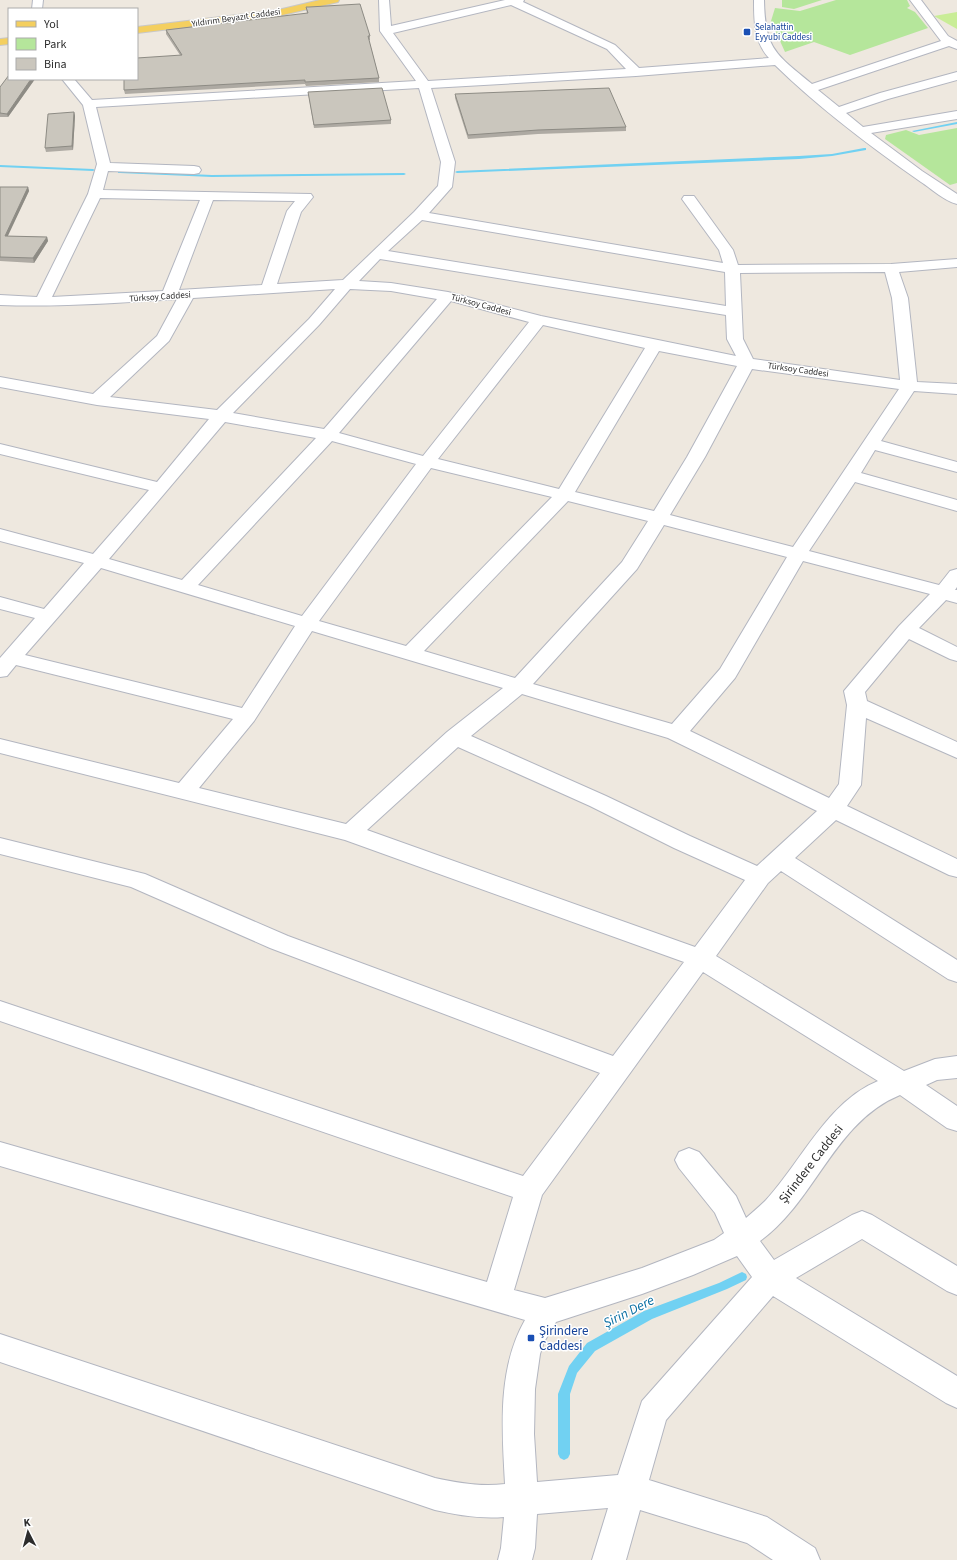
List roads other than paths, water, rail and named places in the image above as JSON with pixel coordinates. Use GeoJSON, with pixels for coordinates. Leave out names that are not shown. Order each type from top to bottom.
{"type":"FeatureCollection","features":[{"type":"Feature","properties":{"kind":"main road"},"geometry":{"type":"LineString","coordinates":[[138,24],[240,12],[308,0]]}},
{"type":"Feature","properties":{"kind":"main road","name":"Yıldırım Beyazıt Caddesi"},"geometry":{"type":"LineString","coordinates":[[138,30],[278,13],[334,0]]}},
{"type":"Feature","properties":{"kind":"street"},"geometry":{"type":"LineString","coordinates":[[247,716],[6,664],[161,488],[221,416],[314,322],[347,284],[419,215],[445,187],[448,162],[424,84],[386,31],[384,0]]}},
{"type":"Feature","properties":{"kind":"street"},"geometry":{"type":"LineString","coordinates":[[760,0],[760,19],[764,42],[778,61],[885,151],[951,190],[957,200]]}},
{"type":"Feature","properties":{"kind":"street"},"geometry":{"type":"LineString","coordinates":[[810,89],[953,44],[915,0]]}},
{"type":"Feature","properties":{"kind":"street"},"geometry":{"type":"LineString","coordinates":[[386,31],[516,1],[612,47],[636,72]]}},
{"type":"Feature","properties":{"kind":"street"},"geometry":{"type":"LineString","coordinates":[[89,104],[636,72],[778,61]]}},
{"type":"Feature","properties":{"kind":"street"},"geometry":{"type":"LineString","coordinates":[[837,112],[884,96],[957,76]]}},
{"type":"Feature","properties":{"kind":"street"},"geometry":{"type":"LineString","coordinates":[[42,302],[95,194],[104,164],[89,104],[69,80]]}},
{"type":"Feature","properties":{"kind":"street"},"geometry":{"type":"LineString","coordinates":[[861,131],[957,115]]}},
{"type":"Feature","properties":{"kind":"street"},"geometry":{"type":"LineString","coordinates":[[103,167],[194,170]]}},
{"type":"Feature","properties":{"kind":"street"},"geometry":{"type":"LineString","coordinates":[[95,194],[306,198],[294,211],[268,288]]}},
{"type":"Feature","properties":{"kind":"street"},"geometry":{"type":"LineString","coordinates":[[169,296],[208,196]]}},
{"type":"Feature","properties":{"kind":"street"},"geometry":{"type":"LineString","coordinates":[[350,833],[455,738],[519,686],[630,565],[696,457],[747,363],[735,339],[732,269],[726,250],[689,199]]}},
{"type":"Feature","properties":{"kind":"street"},"geometry":{"type":"LineString","coordinates":[[419,215],[732,269],[891,268],[957,263]]}},
{"type":"Feature","properties":{"kind":"street"},"geometry":{"type":"LineString","coordinates":[[377,254],[733,312]]}},
{"type":"Feature","properties":{"kind":"street"},"geometry":{"type":"LineString","coordinates":[[676,733],[728,673],[798,554],[909,386],[900,298],[891,268]]}},
{"type":"Feature","properties":{"kind":"street","name":"Türksoy Caddesi"},"geometry":{"type":"LineString","coordinates":[[0,300],[42,302],[103,300],[347,284],[391,287],[448,296],[540,320],[654,346],[747,363],[909,386],[957,389]]}},
{"type":"Feature","properties":{"kind":"street"},"geometry":{"type":"LineString","coordinates":[[97,400],[163,338],[188,295]]}},
{"type":"Feature","properties":{"kind":"street"},"geometry":{"type":"LineString","coordinates":[[185,588],[328,435],[448,296]]}},
{"type":"Feature","properties":{"kind":"street"},"geometry":{"type":"LineString","coordinates":[[184,791],[247,716],[307,623],[427,462],[540,320]]}},
{"type":"Feature","properties":{"kind":"street"},"geometry":{"type":"LineString","coordinates":[[410,654],[564,495],[654,346]]}},
{"type":"Feature","properties":{"kind":"street"},"geometry":{"type":"LineString","coordinates":[[0,382],[97,400],[221,416],[328,435],[427,462],[659,518],[798,554],[952,588]]}},
{"type":"Feature","properties":{"kind":"street"},"geometry":{"type":"LineString","coordinates":[[871,444],[957,467]]}},
{"type":"Feature","properties":{"kind":"street"},"geometry":{"type":"LineString","coordinates":[[0,449],[161,488]]}},
{"type":"Feature","properties":{"kind":"street"},"geometry":{"type":"LineString","coordinates":[[850,475],[957,506]]}},
{"type":"Feature","properties":{"kind":"street"},"geometry":{"type":"LineString","coordinates":[[0,534],[97,561],[676,733],[957,869]]}},
{"type":"Feature","properties":{"kind":"street"},"geometry":{"type":"LineString","coordinates":[[497,1299],[529,1190],[760,877],[833,809],[850,785],[857,705],[854,691],[906,630],[952,588]]}},
{"type":"Feature","properties":{"kind":"street"},"geometry":{"type":"LineString","coordinates":[[0,603],[49,616]]}},
{"type":"Feature","properties":{"kind":"street"},"geometry":{"type":"LineString","coordinates":[[906,630],[957,655]]}},
{"type":"Feature","properties":{"kind":"street"},"geometry":{"type":"LineString","coordinates":[[857,705],[957,751]]}},
{"type":"Feature","properties":{"kind":"street"},"geometry":{"type":"LineString","coordinates":[[455,738],[598,801],[682,842],[760,877]]}},
{"type":"Feature","properties":{"kind":"street"},"geometry":{"type":"LineString","coordinates":[[0,746],[350,833],[700,958],[902,1083],[957,1120]]}},
{"type":"Feature","properties":{"kind":"street"},"geometry":{"type":"LineString","coordinates":[[0,846],[137,880],[279,942],[619,1069]]}},
{"type":"Feature","properties":{"kind":"street"},"geometry":{"type":"LineString","coordinates":[[779,859],[957,972]]}},
{"type":"Feature","properties":{"kind":"street"},"geometry":{"type":"LineString","coordinates":[[0,1011],[529,1190]]}},
{"type":"Feature","properties":{"kind":"street","name":"Şirindere Caddesi"},"geometry":{"type":"LineString","coordinates":[[545,1312],[642,1281],[724,1249],[776,1209],[832,1135],[854,1111],[875,1094],[935,1070],[957,1067]]}},
{"type":"Feature","properties":{"kind":"street"},"geometry":{"type":"LineString","coordinates":[[0,1154],[545,1312],[530,1337],[525,1354],[520,1389],[518,1434],[522,1498],[518,1548],[515,1560]]}},
{"type":"Feature","properties":{"kind":"street"},"geometry":{"type":"LineString","coordinates":[[689,1160],[726,1205],[740,1237],[770,1278],[957,1393]]}},
{"type":"Feature","properties":{"kind":"street"},"geometry":{"type":"LineString","coordinates":[[609,1560],[652,1412],[770,1278],[862,1224],[957,1282]]}},
{"type":"Feature","properties":{"kind":"street"},"geometry":{"type":"LineString","coordinates":[[0,1348],[435,1494],[464,1500],[490,1502],[522,1498],[629,1490],[755,1529],[803,1560]]}},
{"type":"Feature","properties":{"kind":"waterway"},"geometry":{"type":"LineString","coordinates":[[914,131],[957,123]]}},
{"type":"Feature","properties":{"kind":"waterway"},"geometry":{"type":"LineString","coordinates":[[457,172],[799,158],[848,153],[864,149]]}},
{"type":"Feature","properties":{"kind":"waterway"},"geometry":{"type":"LineString","coordinates":[[0,166],[93,170]]}},
{"type":"Feature","properties":{"kind":"waterway"},"geometry":{"type":"LineString","coordinates":[[120,172],[212,176],[404,174]]}},
{"type":"Feature","properties":{"kind":"waterway","name":"Şirin Dere"},"geometry":{"type":"LineString","coordinates":[[564,1454],[564,1394],[573,1370],[591,1347],[648,1315],[723,1286],[742,1277]]}},
{"type":"Feature","properties":{"kind":"place","name":"Selahattin Eyyubi Caddesi"},"geometry":{"type":"Point","coordinates":[747,32]}},
{"type":"Feature","properties":{"kind":"place","name":"Şirindere Caddesi"},"geometry":{"type":"Point","coordinates":[531,1338]}}]}
